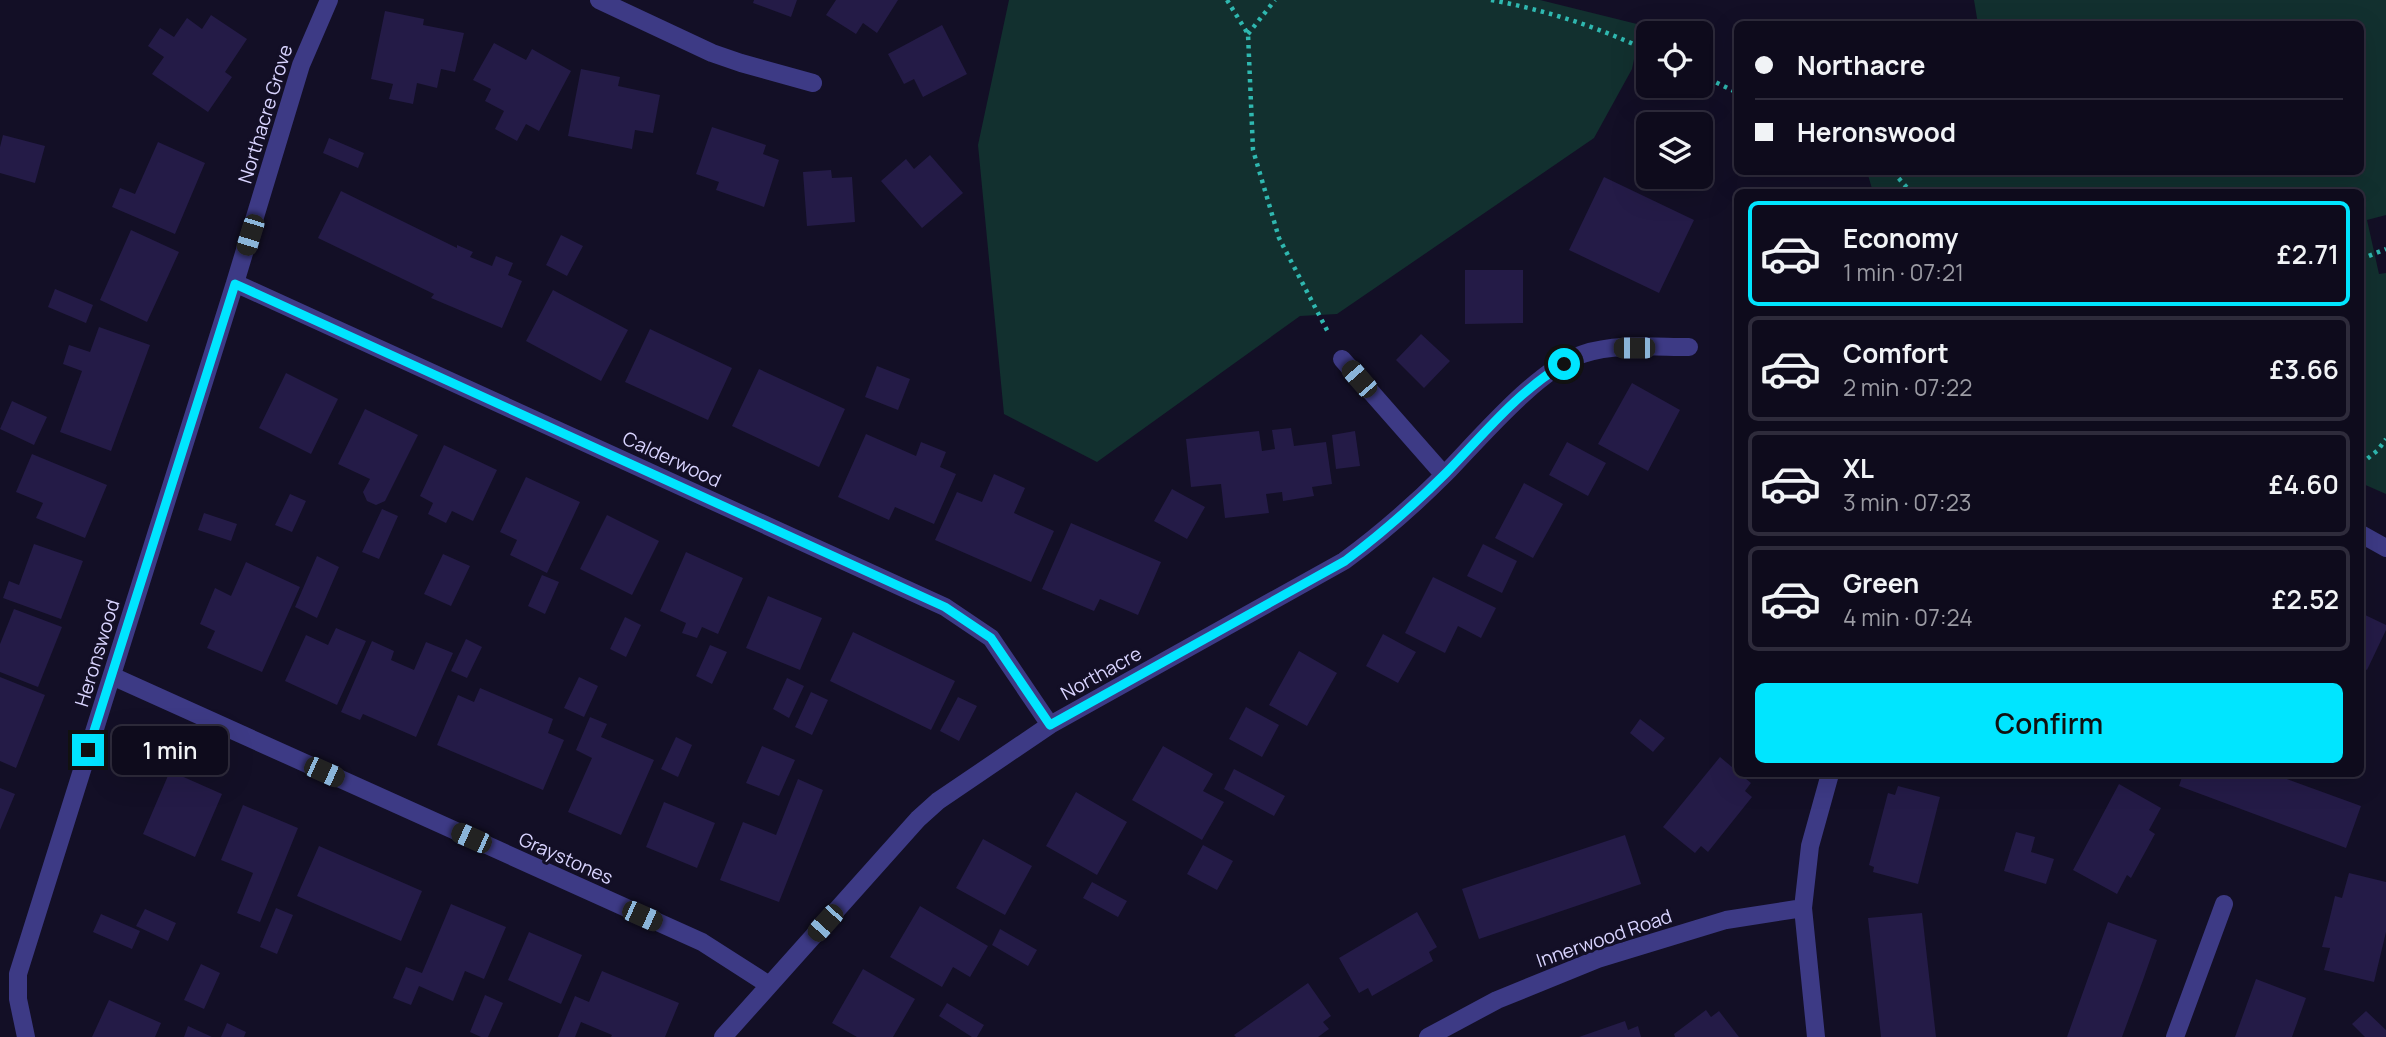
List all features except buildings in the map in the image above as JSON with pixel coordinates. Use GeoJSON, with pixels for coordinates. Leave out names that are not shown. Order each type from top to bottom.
{"type":"FeatureCollection","features":[{"type":"Feature","properties":{"kind":"street","name":"Northacre Grove"},"geometry":{"type":"LineString","coordinates":[[235,284],[301,65],[329,0]]}},
{"type":"Feature","properties":{"kind":"street"},"geometry":{"type":"LineString","coordinates":[[599,0],[722,56],[813,83]]}},
{"type":"Feature","properties":{"kind":"street","name":"Heronswood"},"geometry":{"type":"LineString","coordinates":[[26,1037],[18,999],[18,974],[235,284]]}},
{"type":"Feature","properties":{"kind":"street","name":"Calderwood"},"geometry":{"type":"LineString","coordinates":[[235,284],[945,607],[991,638],[1050,725]]}},
{"type":"Feature","properties":{"kind":"street","name":"Northacre"},"geometry":{"type":"LineString","coordinates":[[723,1037],[938,800],[1050,725],[1345,561],[1389,528],[1505,412],[1549,373],[1579,355],[1606,348],[1689,347]]}},
{"type":"Feature","properties":{"kind":"street"},"geometry":{"type":"LineString","coordinates":[[1342,359],[1444,475]]}},
{"type":"Feature","properties":{"kind":"street"},"geometry":{"type":"LineString","coordinates":[[2364,536],[2386,548]]}},
{"type":"Feature","properties":{"kind":"street","name":"Graystones"},"geometry":{"type":"LineString","coordinates":[[112,676],[702,942],[769,985]]}},
{"type":"Feature","properties":{"kind":"street"},"geometry":{"type":"LineString","coordinates":[[1816,1037],[1804,908],[1810,846],[1829,777]]}},
{"type":"Feature","properties":{"kind":"street"},"geometry":{"type":"LineString","coordinates":[[2175,1037],[2224,904]]}},
{"type":"Feature","properties":{"kind":"street","name":"Innerwood Road"},"geometry":{"type":"LineString","coordinates":[[1428,1037],[1497,1000],[1598,959],[1726,920],[1804,908]]}},
{"type":"Feature","properties":{"kind":"path"},"geometry":{"type":"LineString","coordinates":[[1227,0],[1248,34],[1253,150],[1275,226],[1342,359]]}},
{"type":"Feature","properties":{"kind":"path"},"geometry":{"type":"LineString","coordinates":[[1248,34],[1275,0]]}},
{"type":"Feature","properties":{"kind":"path"},"geometry":{"type":"LineString","coordinates":[[1491,0],[1515,4],[1610,33],[1636,45]]}},
{"type":"Feature","properties":{"kind":"path"},"geometry":{"type":"LineString","coordinates":[[1713,81],[1734,91]]}},
{"type":"Feature","properties":{"kind":"path"},"geometry":{"type":"LineString","coordinates":[[1896,175],[1908,189]]}},
{"type":"Feature","properties":{"kind":"path"},"geometry":{"type":"LineString","coordinates":[[2364,258],[2384,249]]}},
{"type":"Feature","properties":{"kind":"path"},"geometry":{"type":"LineString","coordinates":[[2364,462],[2386,439]]}},
{"type":"Feature","properties":{"kind":"green space"},"geometry":{"type":"Polygon","coordinates":[[[1009,0],[1540,0],[1636,24],[1636,49],[1632,69],[1594,138],[1337,314],[1300,316],[1097,462],[1004,414],[978,145],[1009,0]]]}},
{"type":"Feature","properties":{"kind":"green space"},"geometry":{"type":"Polygon","coordinates":[[[1974,0],[2386,0],[2386,215],[2367,220],[2379,274],[2386,273],[2386,494],[2364,484],[2364,189],[1872,189],[1868,175],[2364,175],[2364,21],[1978,21],[1974,0]]]}},
{"type":"Feature","properties":{"kind":"route"},"geometry":{"type":"LineString","coordinates":[[88,750],[235,284],[945,607],[991,638],[1050,725],[1345,561],[1389,528],[1505,412],[1549,373],[1564,364]]}}]}
